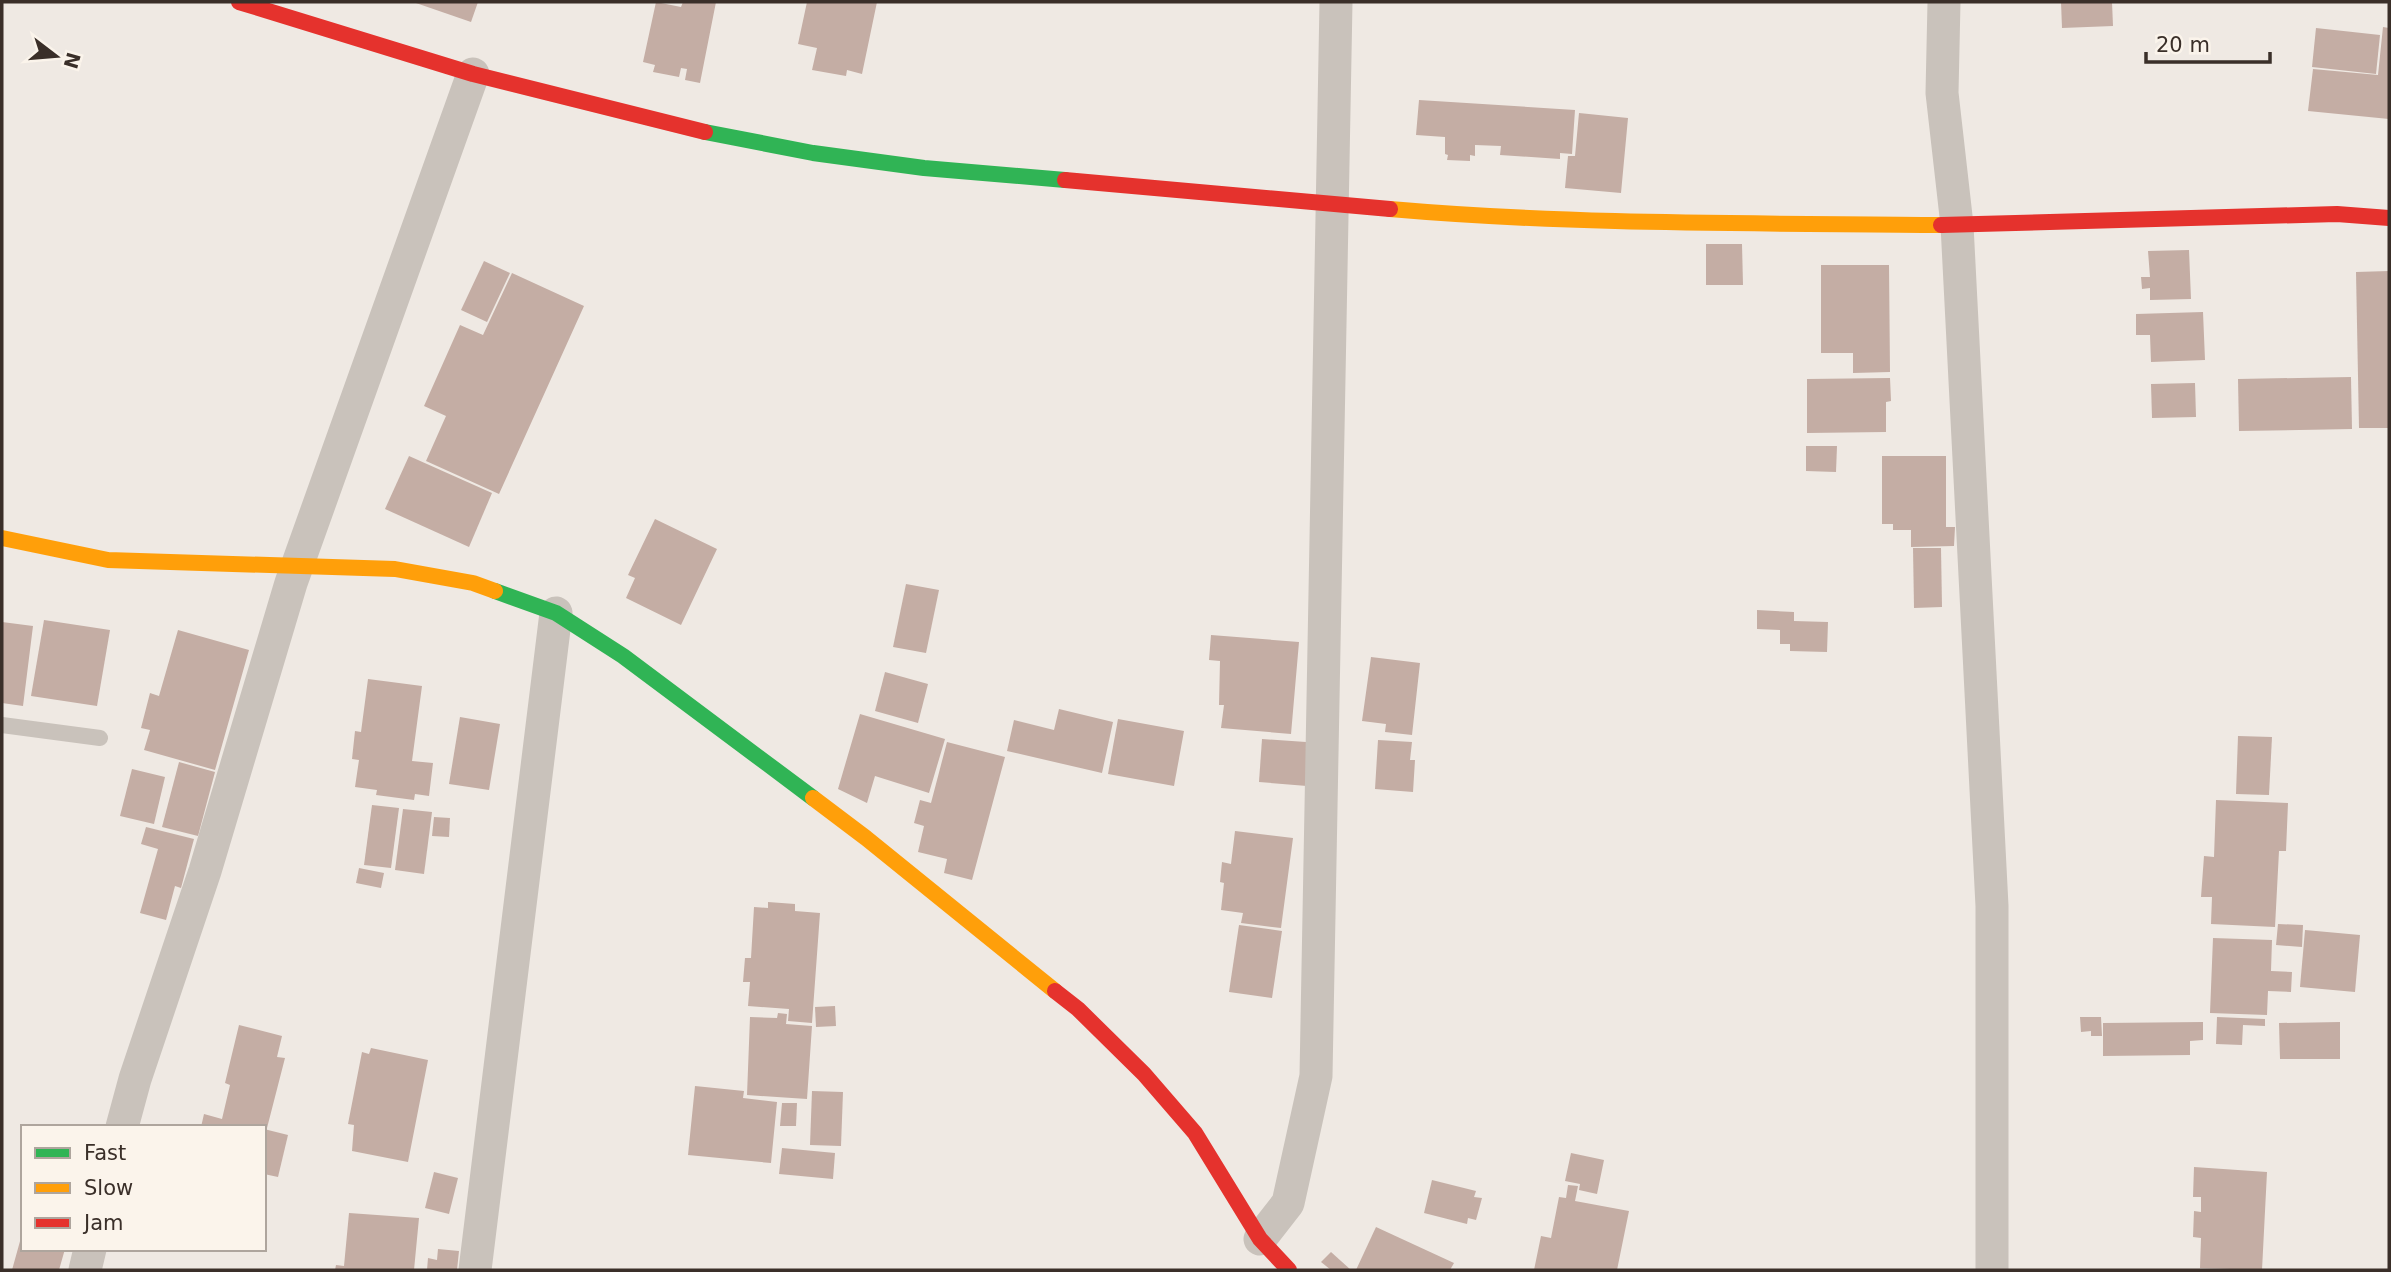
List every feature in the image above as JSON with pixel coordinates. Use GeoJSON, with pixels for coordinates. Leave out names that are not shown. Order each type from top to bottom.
{"type":"FeatureCollection","features":[{"type":"Feature","properties":{"kind":"street"},"geometry":{"type":"LineString","coordinates":[[239,2],[473,74],[694,130],[813,153],[924,167],[1469,216],[1595,221],[1957,225],[2337,214],[2389,218]]}},
{"type":"Feature","properties":{"kind":"street"},"geometry":{"type":"LineString","coordinates":[[1260,1238],[1288,1203],[1316,1076],[1330,203],[1336,2]]}},
{"type":"Feature","properties":{"kind":"street"},"geometry":{"type":"LineString","coordinates":[[1944,2],[1942,93],[1957,225],[1992,906],[1992,1270]]}},
{"type":"Feature","properties":{"kind":"street"},"geometry":{"type":"LineString","coordinates":[[123,1125],[135,1079],[205,871],[298,565],[473,74]]}},
{"type":"Feature","properties":{"kind":"street"},"geometry":{"type":"LineString","coordinates":[[2,538],[108,560],[395,569],[472,583],[556,612],[623,656],[855,830],[1077,1009],[1144,1074],[1195,1133],[1260,1238],[1289,1270]]}},
{"type":"Feature","properties":{"kind":"street"},"geometry":{"type":"LineString","coordinates":[[475,1270],[556,612]]}},
{"type":"Feature","properties":{"kind":"street"},"geometry":{"type":"LineString","coordinates":[[85,1270],[90,1251]]}},
{"type":"Feature","properties":{"kind":"lane"},"geometry":{"type":"LineString","coordinates":[[2,725],[100,738]]}},
{"type":"Feature","properties":{"kind":"building"},"geometry":{"type":"Polygon","coordinates":[[[413,2],[478,2],[471,22],[413,2]]]}},
{"type":"Feature","properties":{"kind":"building"},"geometry":{"type":"Polygon","coordinates":[[[656,2],[681,7],[683,2],[716,2],[700,83],[685,80],[687,69],[681,68],[679,77],[653,72],[655,65],[643,62],[656,2]]]}},
{"type":"Feature","properties":{"kind":"building"},"geometry":{"type":"Polygon","coordinates":[[[807,2],[877,2],[862,74],[847,70],[846,76],[812,70],[817,48],[798,44],[807,2]]]}},
{"type":"Feature","properties":{"kind":"building"},"geometry":{"type":"Polygon","coordinates":[[[2061,2],[2112,2],[2113,26],[2062,28],[2061,2]]]}},
{"type":"Feature","properties":{"kind":"building"},"geometry":{"type":"Polygon","coordinates":[[[2383,27],[2389,28],[2389,119],[2308,111],[2313,69],[2378,75],[2383,27]]]}},
{"type":"Feature","properties":{"kind":"building"},"geometry":{"type":"Polygon","coordinates":[[[2316,28],[2380,35],[2376,74],[2312,67],[2316,28]]]}},
{"type":"Feature","properties":{"kind":"building"},"geometry":{"type":"Polygon","coordinates":[[[1419,100],[1575,110],[1572,154],[1560,153],[1560,159],[1500,155],[1501,146],[1475,145],[1475,156],[1470,155],[1470,161],[1447,160],[1445,137],[1416,135],[1419,100]]]}},
{"type":"Feature","properties":{"kind":"building"},"geometry":{"type":"Polygon","coordinates":[[[1579,113],[1628,118],[1621,193],[1565,188],[1568,156],[1575,156],[1579,113]]]}},
{"type":"Feature","properties":{"kind":"building"},"geometry":{"type":"Polygon","coordinates":[[[1706,244],[1742,244],[1743,285],[1706,285],[1706,244]]]}},
{"type":"Feature","properties":{"kind":"building"},"geometry":{"type":"Polygon","coordinates":[[[2189,250],[2191,299],[2150,300],[2150,288],[2142,289],[2141,277],[2150,277],[2148,251],[2189,250]]]}},
{"type":"Feature","properties":{"kind":"building"},"geometry":{"type":"Polygon","coordinates":[[[484,261],[510,273],[487,322],[461,310],[484,261]]]}},
{"type":"Feature","properties":{"kind":"building"},"geometry":{"type":"Polygon","coordinates":[[[1821,265],[1889,265],[1890,372],[1853,373],[1853,353],[1821,353],[1821,265]]]}},
{"type":"Feature","properties":{"kind":"building"},"geometry":{"type":"Polygon","coordinates":[[[2389,271],[2389,428],[2359,428],[2356,272],[2389,271]]]}},
{"type":"Feature","properties":{"kind":"building"},"geometry":{"type":"Polygon","coordinates":[[[512,273],[584,306],[499,494],[426,461],[446,416],[424,406],[460,325],[483,335],[512,273]]]}},
{"type":"Feature","properties":{"kind":"building"},"geometry":{"type":"Polygon","coordinates":[[[2203,312],[2205,360],[2151,362],[2150,335],[2136,335],[2136,314],[2203,312]]]}},
{"type":"Feature","properties":{"kind":"building"},"geometry":{"type":"Polygon","coordinates":[[[2351,377],[2352,429],[2239,431],[2238,379],[2351,377]]]}},
{"type":"Feature","properties":{"kind":"building"},"geometry":{"type":"Polygon","coordinates":[[[1890,378],[1891,401],[1886,402],[1886,432],[1807,433],[1807,379],[1890,378]]]}},
{"type":"Feature","properties":{"kind":"building"},"geometry":{"type":"Polygon","coordinates":[[[2195,383],[2196,417],[2152,418],[2151,384],[2195,383]]]}},
{"type":"Feature","properties":{"kind":"building"},"geometry":{"type":"Polygon","coordinates":[[[1806,446],[1837,446],[1836,472],[1806,471],[1806,446]]]}},
{"type":"Feature","properties":{"kind":"building"},"geometry":{"type":"Polygon","coordinates":[[[409,456],[492,493],[469,547],[385,509],[409,456]]]}},
{"type":"Feature","properties":{"kind":"building"},"geometry":{"type":"Polygon","coordinates":[[[1882,456],[1946,456],[1946,527],[1955,527],[1954,546],[1911,547],[1911,530],[1893,530],[1893,524],[1882,524],[1882,456]]]}},
{"type":"Feature","properties":{"kind":"building"},"geometry":{"type":"Polygon","coordinates":[[[655,519],[717,549],[681,625],[626,598],[635,578],[628,575],[655,519]]]}},
{"type":"Feature","properties":{"kind":"building"},"geometry":{"type":"Polygon","coordinates":[[[1913,548],[1941,548],[1942,607],[1914,608],[1913,548]]]}},
{"type":"Feature","properties":{"kind":"building"},"geometry":{"type":"Polygon","coordinates":[[[906,584],[939,590],[926,653],[893,647],[906,584]]]}},
{"type":"Feature","properties":{"kind":"building"},"geometry":{"type":"Polygon","coordinates":[[[1757,610],[1794,612],[1794,621],[1828,622],[1827,652],[1790,651],[1790,644],[1780,644],[1780,630],[1757,629],[1757,610]]]}},
{"type":"Feature","properties":{"kind":"building"},"geometry":{"type":"Polygon","coordinates":[[[44,620],[110,630],[97,706],[31,696],[44,620]]]}},
{"type":"Feature","properties":{"kind":"building"},"geometry":{"type":"Polygon","coordinates":[[[2,622],[33,626],[23,706],[2,703],[2,622]]]}},
{"type":"Feature","properties":{"kind":"building"},"geometry":{"type":"Polygon","coordinates":[[[178,630],[249,650],[215,770],[144,750],[150,730],[141,728],[150,693],[159,696],[178,630]]]}},
{"type":"Feature","properties":{"kind":"building"},"geometry":{"type":"Polygon","coordinates":[[[1211,635],[1299,642],[1291,734],[1221,728],[1224,705],[1219,705],[1220,661],[1209,660],[1211,635]]]}},
{"type":"Feature","properties":{"kind":"building"},"geometry":{"type":"Polygon","coordinates":[[[1371,657],[1420,663],[1412,735],[1385,732],[1386,724],[1362,721],[1371,657]]]}},
{"type":"Feature","properties":{"kind":"building"},"geometry":{"type":"Polygon","coordinates":[[[885,672],[928,684],[918,723],[875,711],[885,672]]]}},
{"type":"Feature","properties":{"kind":"building"},"geometry":{"type":"Polygon","coordinates":[[[368,679],[422,686],[412,761],[433,763],[429,796],[415,794],[414,800],[376,795],[377,790],[355,787],[359,760],[352,759],[355,731],[361,732],[368,679]]]}},
{"type":"Feature","properties":{"kind":"building"},"geometry":{"type":"Polygon","coordinates":[[[1059,709],[1113,722],[1102,773],[1007,751],[1014,720],[1054,730],[1059,709]]]}},
{"type":"Feature","properties":{"kind":"building"},"geometry":{"type":"Polygon","coordinates":[[[860,714],[945,739],[929,793],[875,776],[867,803],[838,789],[860,714]]]}},
{"type":"Feature","properties":{"kind":"building"},"geometry":{"type":"Polygon","coordinates":[[[460,717],[500,724],[489,790],[449,784],[460,717]]]}},
{"type":"Feature","properties":{"kind":"building"},"geometry":{"type":"Polygon","coordinates":[[[1118,719],[1184,731],[1174,786],[1108,774],[1118,719]]]}},
{"type":"Feature","properties":{"kind":"building"},"geometry":{"type":"Polygon","coordinates":[[[2238,736],[2272,737],[2269,795],[2236,794],[2238,736]]]}},
{"type":"Feature","properties":{"kind":"building"},"geometry":{"type":"Polygon","coordinates":[[[1262,739],[1306,742],[1307,786],[1259,782],[1262,739]]]}},
{"type":"Feature","properties":{"kind":"building"},"geometry":{"type":"Polygon","coordinates":[[[1378,740],[1412,742],[1410,760],[1415,760],[1413,792],[1375,789],[1378,740]]]}},
{"type":"Feature","properties":{"kind":"building"},"geometry":{"type":"Polygon","coordinates":[[[947,742],[1005,757],[972,880],[944,873],[947,859],[918,852],[924,826],[914,823],[920,800],[931,803],[947,742]]]}},
{"type":"Feature","properties":{"kind":"building"},"geometry":{"type":"Polygon","coordinates":[[[179,762],[215,772],[198,836],[162,827],[179,762]]]}},
{"type":"Feature","properties":{"kind":"building"},"geometry":{"type":"Polygon","coordinates":[[[132,769],[165,777],[154,824],[120,816],[132,769]]]}},
{"type":"Feature","properties":{"kind":"building"},"geometry":{"type":"Polygon","coordinates":[[[2216,800],[2288,803],[2286,851],[2279,851],[2275,927],[2211,924],[2212,897],[2201,897],[2204,856],[2214,857],[2216,800]]]}},
{"type":"Feature","properties":{"kind":"building"},"geometry":{"type":"Polygon","coordinates":[[[372,805],[399,808],[391,868],[364,865],[372,805]]]}},
{"type":"Feature","properties":{"kind":"building"},"geometry":{"type":"Polygon","coordinates":[[[403,809],[432,812],[424,874],[395,870],[403,809]]]}},
{"type":"Feature","properties":{"kind":"building"},"geometry":{"type":"Polygon","coordinates":[[[434,817],[450,818],[449,837],[432,836],[434,817]]]}},
{"type":"Feature","properties":{"kind":"building"},"geometry":{"type":"Polygon","coordinates":[[[146,827],[194,839],[181,888],[175,886],[166,920],[140,913],[158,849],[141,844],[146,827]]]}},
{"type":"Feature","properties":{"kind":"building"},"geometry":{"type":"Polygon","coordinates":[[[1235,831],[1293,838],[1281,928],[1241,923],[1243,913],[1221,910],[1224,883],[1220,882],[1222,862],[1231,864],[1235,831]]]}},
{"type":"Feature","properties":{"kind":"building"},"geometry":{"type":"Polygon","coordinates":[[[359,868],[384,873],[381,888],[356,883],[359,868]]]}},
{"type":"Feature","properties":{"kind":"building"},"geometry":{"type":"Polygon","coordinates":[[[768,902],[795,904],[795,911],[820,913],[812,1023],[788,1021],[789,1009],[748,1006],[750,982],[743,982],[745,958],[751,958],[754,907],[768,908],[768,902]]]}},
{"type":"Feature","properties":{"kind":"building"},"geometry":{"type":"Polygon","coordinates":[[[2278,924],[2303,925],[2302,947],[2276,945],[2278,924]]]}},
{"type":"Feature","properties":{"kind":"building"},"geometry":{"type":"Polygon","coordinates":[[[1239,925],[1282,931],[1272,998],[1229,992],[1239,925]]]}},
{"type":"Feature","properties":{"kind":"building"},"geometry":{"type":"Polygon","coordinates":[[[2305,930],[2360,935],[2355,992],[2300,987],[2305,930]]]}},
{"type":"Feature","properties":{"kind":"building"},"geometry":{"type":"Polygon","coordinates":[[[2213,938],[2272,940],[2271,971],[2292,972],[2291,992],[2268,991],[2267,1015],[2210,1013],[2213,938]]]}},
{"type":"Feature","properties":{"kind":"building"},"geometry":{"type":"Polygon","coordinates":[[[835,1006],[836,1026],[816,1027],[815,1007],[835,1006]]]}},
{"type":"Feature","properties":{"kind":"building"},"geometry":{"type":"Polygon","coordinates":[[[778,1013],[787,1014],[786,1024],[812,1026],[807,1099],[747,1095],[750,1017],[777,1018],[778,1013]]]}},
{"type":"Feature","properties":{"kind":"building"},"geometry":{"type":"Polygon","coordinates":[[[2080,1017],[2101,1017],[2102,1036],[2091,1036],[2091,1031],[2081,1032],[2080,1017]]]}},
{"type":"Feature","properties":{"kind":"building"},"geometry":{"type":"Polygon","coordinates":[[[2217,1017],[2265,1019],[2265,1026],[2243,1025],[2242,1045],[2216,1044],[2217,1017]]]}},
{"type":"Feature","properties":{"kind":"building"},"geometry":{"type":"Polygon","coordinates":[[[2203,1022],[2203,1040],[2190,1041],[2190,1055],[2103,1056],[2103,1023],[2203,1022]]]}},
{"type":"Feature","properties":{"kind":"building"},"geometry":{"type":"Polygon","coordinates":[[[2340,1022],[2340,1059],[2280,1059],[2279,1023],[2340,1022]]]}},
{"type":"Feature","properties":{"kind":"building"},"geometry":{"type":"Polygon","coordinates":[[[239,1025],[282,1036],[277,1057],[285,1058],[267,1128],[266,1125],[201,1125],[204,1114],[222,1119],[230,1085],[225,1083],[239,1025]]]}},
{"type":"Feature","properties":{"kind":"building"},"geometry":{"type":"Polygon","coordinates":[[[371,1048],[428,1060],[408,1162],[352,1151],[354,1125],[348,1124],[362,1052],[369,1054],[371,1048]]]}},
{"type":"Feature","properties":{"kind":"building"},"geometry":{"type":"Polygon","coordinates":[[[695,1086],[744,1091],[743,1098],[777,1102],[771,1163],[688,1155],[695,1086]]]}},
{"type":"Feature","properties":{"kind":"building"},"geometry":{"type":"Polygon","coordinates":[[[812,1091],[843,1092],[841,1146],[810,1145],[812,1091]]]}},
{"type":"Feature","properties":{"kind":"building"},"geometry":{"type":"Polygon","coordinates":[[[782,1103],[797,1103],[796,1126],[780,1126],[782,1103]]]}},
{"type":"Feature","properties":{"kind":"building"},"geometry":{"type":"Polygon","coordinates":[[[266,1130],[288,1135],[278,1177],[266,1174],[266,1130]]]}},
{"type":"Feature","properties":{"kind":"building"},"geometry":{"type":"Polygon","coordinates":[[[782,1148],[835,1153],[833,1179],[779,1174],[782,1148]]]}},
{"type":"Feature","properties":{"kind":"building"},"geometry":{"type":"Polygon","coordinates":[[[1571,1153],[1604,1160],[1597,1194],[1579,1190],[1580,1184],[1565,1181],[1571,1153]]]}},
{"type":"Feature","properties":{"kind":"building"},"geometry":{"type":"Polygon","coordinates":[[[2194,1167],[2267,1172],[2262,1270],[2200,1268],[2201,1238],[2193,1237],[2194,1211],[2201,1212],[2201,1197],[2193,1197],[2194,1167]]]}},
{"type":"Feature","properties":{"kind":"building"},"geometry":{"type":"Polygon","coordinates":[[[434,1172],[458,1178],[449,1214],[425,1208],[434,1172]]]}},
{"type":"Feature","properties":{"kind":"building"},"geometry":{"type":"Polygon","coordinates":[[[1432,1180],[1476,1191],[1474,1197],[1482,1198],[1476,1220],[1468,1218],[1467,1224],[1424,1213],[1432,1180]]]}},
{"type":"Feature","properties":{"kind":"building"},"geometry":{"type":"Polygon","coordinates":[[[1568,1185],[1578,1186],[1575,1201],[1629,1211],[1617,1270],[1534,1270],[1541,1236],[1551,1238],[1559,1197],[1566,1198],[1568,1185]]]}},
{"type":"Feature","properties":{"kind":"building"},"geometry":{"type":"Polygon","coordinates":[[[349,1213],[419,1218],[414,1270],[335,1270],[336,1265],[344,1266],[349,1213]]]}},
{"type":"Feature","properties":{"kind":"building"},"geometry":{"type":"Polygon","coordinates":[[[1376,1227],[1454,1263],[1450,1270],[1356,1270],[1376,1227]]]}},
{"type":"Feature","properties":{"kind":"building"},"geometry":{"type":"Polygon","coordinates":[[[21,1238],[21,1251],[64,1251],[59,1270],[12,1270],[21,1238]]]}},
{"type":"Feature","properties":{"kind":"building"},"geometry":{"type":"Polygon","coordinates":[[[438,1249],[459,1251],[457,1270],[427,1270],[428,1258],[437,1260],[438,1249]]]}},
{"type":"Feature","properties":{"kind":"building"},"geometry":{"type":"Polygon","coordinates":[[[1331,1252],[1351,1270],[1331,1270],[1321,1262],[1331,1252]]]}},
{"type":"Feature","properties":{"kind":"traffic: fast"},"geometry":{"type":"LineString","coordinates":[[705,132],[813,153],[924,168],[1065,180]]}},
{"type":"Feature","properties":{"kind":"traffic: fast"},"geometry":{"type":"LineString","coordinates":[[495,591],[556,613],[623,656],[813,798]]}},
{"type":"Feature","properties":{"kind":"traffic: slow"},"geometry":{"type":"LineString","coordinates":[[1390,209],[1596,221],[1941,225]]}},
{"type":"Feature","properties":{"kind":"traffic: slow"},"geometry":{"type":"LineString","coordinates":[[2,538],[108,560],[395,569],[473,583],[495,591]]}},
{"type":"Feature","properties":{"kind":"traffic: slow"},"geometry":{"type":"LineString","coordinates":[[813,798],[1055,991]]}},
{"type":"Feature","properties":{"kind":"traffic: jam"},"geometry":{"type":"LineString","coordinates":[[239,2],[473,74],[705,132]]}},
{"type":"Feature","properties":{"kind":"traffic: jam"},"geometry":{"type":"LineString","coordinates":[[1065,180],[1390,209]]}},
{"type":"Feature","properties":{"kind":"traffic: jam"},"geometry":{"type":"LineString","coordinates":[[1941,225],[2337,214],[2389,218]]}},
{"type":"Feature","properties":{"kind":"traffic: jam"},"geometry":{"type":"LineString","coordinates":[[1055,991],[1078,1009],[1144,1074],[1195,1133],[1260,1239],[1289,1270]]}}]}
